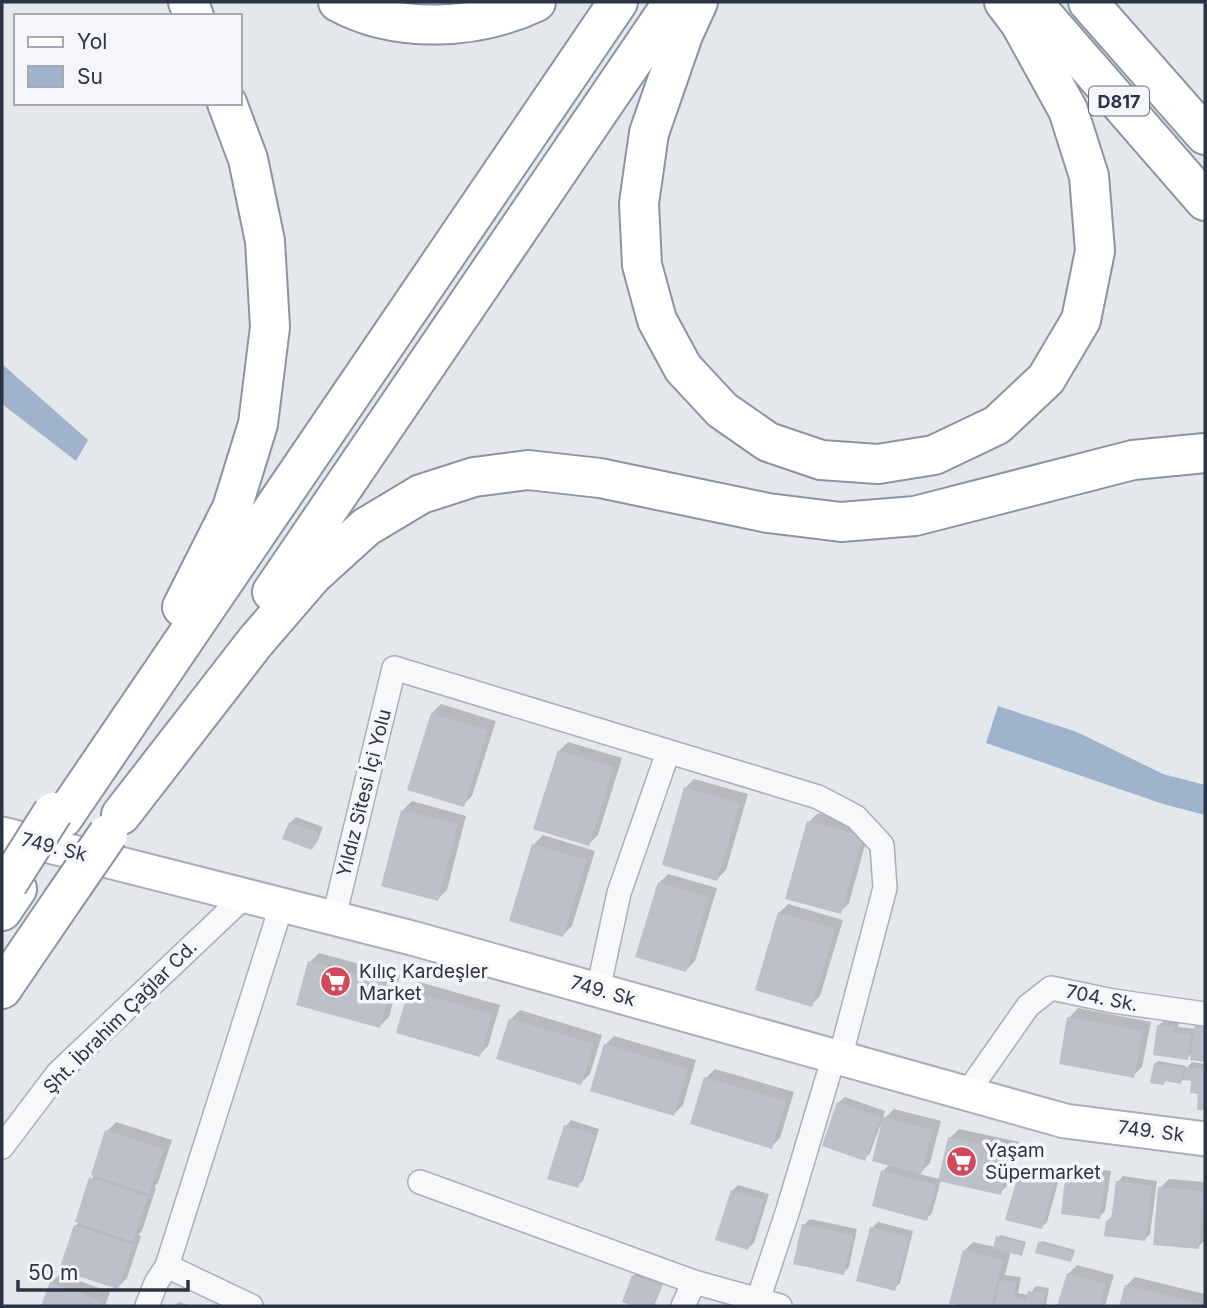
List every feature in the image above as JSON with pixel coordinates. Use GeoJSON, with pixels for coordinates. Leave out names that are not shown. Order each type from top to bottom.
{"type":"FeatureCollection","features":[{"type":"Feature","properties":{"kind":"highway"},"geometry":{"type":"LineString","coordinates":[[338,2],[390,21],[453,25],[518,10],[536,2]]}},
{"type":"Feature","properties":{"kind":"highway"},"geometry":{"type":"LineString","coordinates":[[7,894],[58,815],[618,2]]}},
{"type":"Feature","properties":{"kind":"highway"},"geometry":{"type":"LineString","coordinates":[[2,989],[673,2]]}},
{"type":"Feature","properties":{"kind":"highway"},"geometry":{"type":"LineString","coordinates":[[698,2],[683,35],[649,133],[639,203],[642,265],[657,320],[683,368],[722,410],[768,442],[821,460],[878,464],[934,455],[997,425],[1046,379],[1081,320],[1095,251],[1089,176],[1068,110],[1020,23],[1004,2]]}},
{"type":"Feature","properties":{"kind":"highway","name":"D817"},"geometry":{"type":"LineString","coordinates":[[1032,2],[1205,201]]}},
{"type":"Feature","properties":{"kind":"highway","name":"D817"},"geometry":{"type":"LineString","coordinates":[[1088,2],[1205,135]]}},
{"type":"Feature","properties":{"kind":"highway"},"geometry":{"type":"LineString","coordinates":[[58,815],[180,613],[232,508],[258,424],[270,327],[265,241],[248,159],[228,105]]}},
{"type":"Feature","properties":{"kind":"highway"},"geometry":{"type":"LineString","coordinates":[[114,824],[256,641],[312,576],[366,527],[421,494],[474,477],[528,470],[600,478],[768,513],[841,522],[915,516],[1133,460],[1205,453]]}},
{"type":"Feature","properties":{"kind":"street","name":"Yıldız Sitesi İçi Yolu"},"geometry":{"type":"LineString","coordinates":[[334,917],[394,668],[668,752]]}},
{"type":"Feature","properties":{"kind":"street"},"geometry":{"type":"LineString","coordinates":[[420,1182],[694,1282],[769,1303],[885,888],[882,845],[856,817],[818,797],[668,752],[619,893],[598,990]]}},
{"type":"Feature","properties":{"kind":"street","name":"749. Sk"},"geometry":{"type":"LineString","coordinates":[[2,834],[334,917],[1065,1121],[1205,1139]]}},
{"type":"Feature","properties":{"kind":"street","name":"Şht. İbrahim Çağlar Cd."},"geometry":{"type":"LineString","coordinates":[[2,1147],[58,1073],[246,895]]}},
{"type":"Feature","properties":{"kind":"street"},"geometry":{"type":"LineString","coordinates":[[147,1306],[162,1274],[282,904]]}},
{"type":"Feature","properties":{"kind":"street","name":"704. Sk."},"geometry":{"type":"LineString","coordinates":[[967,1093],[1028,1006],[1051,988],[1114,1001],[1205,1014]]}},
{"type":"Feature","properties":{"kind":"street"},"geometry":{"type":"LineString","coordinates":[[162,1274],[251,1306]]}},
{"type":"Feature","properties":{"kind":"street"},"geometry":{"type":"LineString","coordinates":[[682,1306],[694,1282]]}},
{"type":"Feature","properties":{"kind":"water"},"geometry":{"type":"Polygon","coordinates":[[[2,364],[88,440],[76,461],[2,404],[2,364]]]}},
{"type":"Feature","properties":{"kind":"water"},"geometry":{"type":"Polygon","coordinates":[[[998,706],[1077,732],[1163,774],[1205,785],[1205,815],[1163,804],[986,743],[998,706]]]}},
{"type":"Feature","properties":{"kind":"building"},"geometry":{"type":"Polygon","coordinates":[[[431,713],[488,730],[464,807],[407,790],[431,713]]]}},
{"type":"Feature","properties":{"kind":"building"},"geometry":{"type":"Polygon","coordinates":[[[558,750],[614,767],[589,846],[533,829],[558,750]]]}},
{"type":"Feature","properties":{"kind":"building"},"geometry":{"type":"Polygon","coordinates":[[[684,787],[740,803],[717,881],[662,865],[684,787]]]}},
{"type":"Feature","properties":{"kind":"building"},"geometry":{"type":"Polygon","coordinates":[[[401,810],[458,824],[438,901],[381,886],[401,810]]]}},
{"type":"Feature","properties":{"kind":"building"},"geometry":{"type":"Polygon","coordinates":[[[807,821],[863,836],[841,914],[785,899],[807,821]]]}},
{"type":"Feature","properties":{"kind":"building"},"geometry":{"type":"Polygon","coordinates":[[[289,822],[319,833],[312,850],[282,839],[289,822]]]}},
{"type":"Feature","properties":{"kind":"building"},"geometry":{"type":"Polygon","coordinates":[[[532,844],[587,860],[563,937],[509,921],[532,844]]]}},
{"type":"Feature","properties":{"kind":"building"},"geometry":{"type":"Polygon","coordinates":[[[658,882],[709,897],[686,972],[635,957],[658,882]]]}},
{"type":"Feature","properties":{"kind":"building"},"geometry":{"type":"Polygon","coordinates":[[[778,912],[835,929],[812,1007],[755,990],[778,912]]]}},
{"type":"Feature","properties":{"kind":"building"},"geometry":{"type":"Polygon","coordinates":[[[308,961],[392,984],[380,1028],[296,1005],[308,961]]]}},
{"type":"Feature","properties":{"kind":"building"},"geometry":{"type":"Polygon","coordinates":[[[408,990],[492,1014],[480,1057],[396,1033],[408,990]]]}},
{"type":"Feature","properties":{"kind":"building"},"geometry":{"type":"Polygon","coordinates":[[[1067,1017],[1143,1031],[1134,1078],[1059,1064],[1067,1017]]]}},
{"type":"Feature","properties":{"kind":"building"},"geometry":{"type":"Polygon","coordinates":[[[509,1018],[594,1044],[581,1085],[496,1059],[509,1018]]]}},
{"type":"Feature","properties":{"kind":"building"},"geometry":{"type":"Polygon","coordinates":[[[1195,1023],[1205,1024],[1205,1062],[1190,1060],[1195,1023]]]}},
{"type":"Feature","properties":{"kind":"building"},"geometry":{"type":"Polygon","coordinates":[[[1157,1025],[1174,1027],[1173,1032],[1191,1034],[1188,1060],[1153,1055],[1157,1025]]]}},
{"type":"Feature","properties":{"kind":"building"},"geometry":{"type":"Polygon","coordinates":[[[604,1044],[688,1069],[674,1116],[590,1091],[604,1044]]]}},
{"type":"Feature","properties":{"kind":"building"},"geometry":{"type":"Polygon","coordinates":[[[1154,1063],[1184,1068],[1181,1084],[1165,1081],[1164,1085],[1150,1083],[1154,1063]]]}},
{"type":"Feature","properties":{"kind":"building"},"geometry":{"type":"Polygon","coordinates":[[[1185,1067],[1205,1069],[1205,1110],[1197,1110],[1198,1094],[1190,1093],[1191,1081],[1183,1080],[1185,1067]]]}},
{"type":"Feature","properties":{"kind":"building"},"geometry":{"type":"Polygon","coordinates":[[[704,1077],[786,1101],[772,1149],[690,1124],[704,1077]]]}},
{"type":"Feature","properties":{"kind":"building"},"geometry":{"type":"Polygon","coordinates":[[[837,1102],[881,1117],[865,1161],[822,1146],[837,1102]]]}},
{"type":"Feature","properties":{"kind":"building"},"geometry":{"type":"Polygon","coordinates":[[[883,1117],[933,1130],[921,1174],[872,1161],[883,1117]]]}},
{"type":"Feature","properties":{"kind":"building"},"geometry":{"type":"Polygon","coordinates":[[[564,1125],[595,1135],[578,1188],[547,1179],[564,1125]]]}},
{"type":"Feature","properties":{"kind":"building"},"geometry":{"type":"Polygon","coordinates":[[[105,1130],[164,1149],[149,1194],[91,1175],[105,1130]]]}},
{"type":"Feature","properties":{"kind":"building"},"geometry":{"type":"Polygon","coordinates":[[[948,1137],[1011,1151],[1001,1195],[938,1181],[948,1137]]]}},
{"type":"Feature","properties":{"kind":"building"},"geometry":{"type":"Polygon","coordinates":[[[881,1170],[936,1185],[927,1221],[872,1206],[881,1170]]]}},
{"type":"Feature","properties":{"kind":"building"},"geometry":{"type":"Polygon","coordinates":[[[1066,1171],[1106,1176],[1100,1219],[1061,1214],[1066,1171]]]}},
{"type":"Feature","properties":{"kind":"building"},"geometry":{"type":"Polygon","coordinates":[[[1018,1175],[1054,1185],[1042,1229],[1005,1220],[1018,1175]]]}},
{"type":"Feature","properties":{"kind":"building"},"geometry":{"type":"Polygon","coordinates":[[[89,1177],[148,1197],[133,1242],[75,1222],[89,1177]]]}},
{"type":"Feature","properties":{"kind":"building"},"geometry":{"type":"Polygon","coordinates":[[[1116,1181],[1152,1186],[1145,1241],[1104,1236],[1106,1220],[1111,1221],[1116,1181]]]}},
{"type":"Feature","properties":{"kind":"building"},"geometry":{"type":"Polygon","coordinates":[[[1158,1187],[1204,1191],[1199,1249],[1153,1245],[1158,1187]]]}},
{"type":"Feature","properties":{"kind":"building"},"geometry":{"type":"Polygon","coordinates":[[[731,1190],[764,1200],[748,1250],[715,1240],[731,1190]]]}},
{"type":"Feature","properties":{"kind":"building"},"geometry":{"type":"Polygon","coordinates":[[[802,1224],[853,1235],[844,1275],[793,1264],[802,1224]]]}},
{"type":"Feature","properties":{"kind":"building"},"geometry":{"type":"Polygon","coordinates":[[[74,1225],[133,1245],[118,1289],[59,1270],[74,1225]]]}},
{"type":"Feature","properties":{"kind":"building"},"geometry":{"type":"Polygon","coordinates":[[[870,1227],[909,1237],[895,1291],[856,1281],[870,1227]]]}},
{"type":"Feature","properties":{"kind":"building"},"geometry":{"type":"Polygon","coordinates":[[[996,1236],[1025,1244],[1022,1256],[993,1249],[996,1236]]]}},
{"type":"Feature","properties":{"kind":"building"},"geometry":{"type":"Polygon","coordinates":[[[1038,1242],[1073,1252],[1071,1262],[1035,1253],[1038,1242]]]}},
{"type":"Feature","properties":{"kind":"building"},"geometry":{"type":"Polygon","coordinates":[[[963,1250],[1003,1260],[991,1306],[949,1304],[963,1250]]]}},
{"type":"Feature","properties":{"kind":"building"},"geometry":{"type":"Polygon","coordinates":[[[1067,1273],[1106,1284],[1099,1306],[1057,1306],[1067,1273]]]}},
{"type":"Feature","properties":{"kind":"building"},"geometry":{"type":"Polygon","coordinates":[[[632,1275],[661,1285],[653,1306],[634,1306],[622,1302],[632,1275]]]}},
{"type":"Feature","properties":{"kind":"building"},"geometry":{"type":"Polygon","coordinates":[[[1000,1280],[1016,1283],[1014,1298],[1026,1300],[1028,1291],[1045,1293],[1042,1306],[995,1306],[1000,1280]]]}},
{"type":"Feature","properties":{"kind":"building"},"geometry":{"type":"Polygon","coordinates":[[[50,1282],[102,1301],[100,1306],[41,1306],[50,1282]]]}},
{"type":"Feature","properties":{"kind":"building"},"geometry":{"type":"Polygon","coordinates":[[[1125,1285],[1205,1305],[1205,1306],[1119,1306],[1125,1285]]]}},
{"type":"Feature","properties":{"kind":"place","name":"Kılıç Kardeşler Market"},"geometry":{"type":"Point","coordinates":[336,982]}},
{"type":"Feature","properties":{"kind":"place","name":"Yaşam Süpermarket"},"geometry":{"type":"Point","coordinates":[962,1161]}}]}
